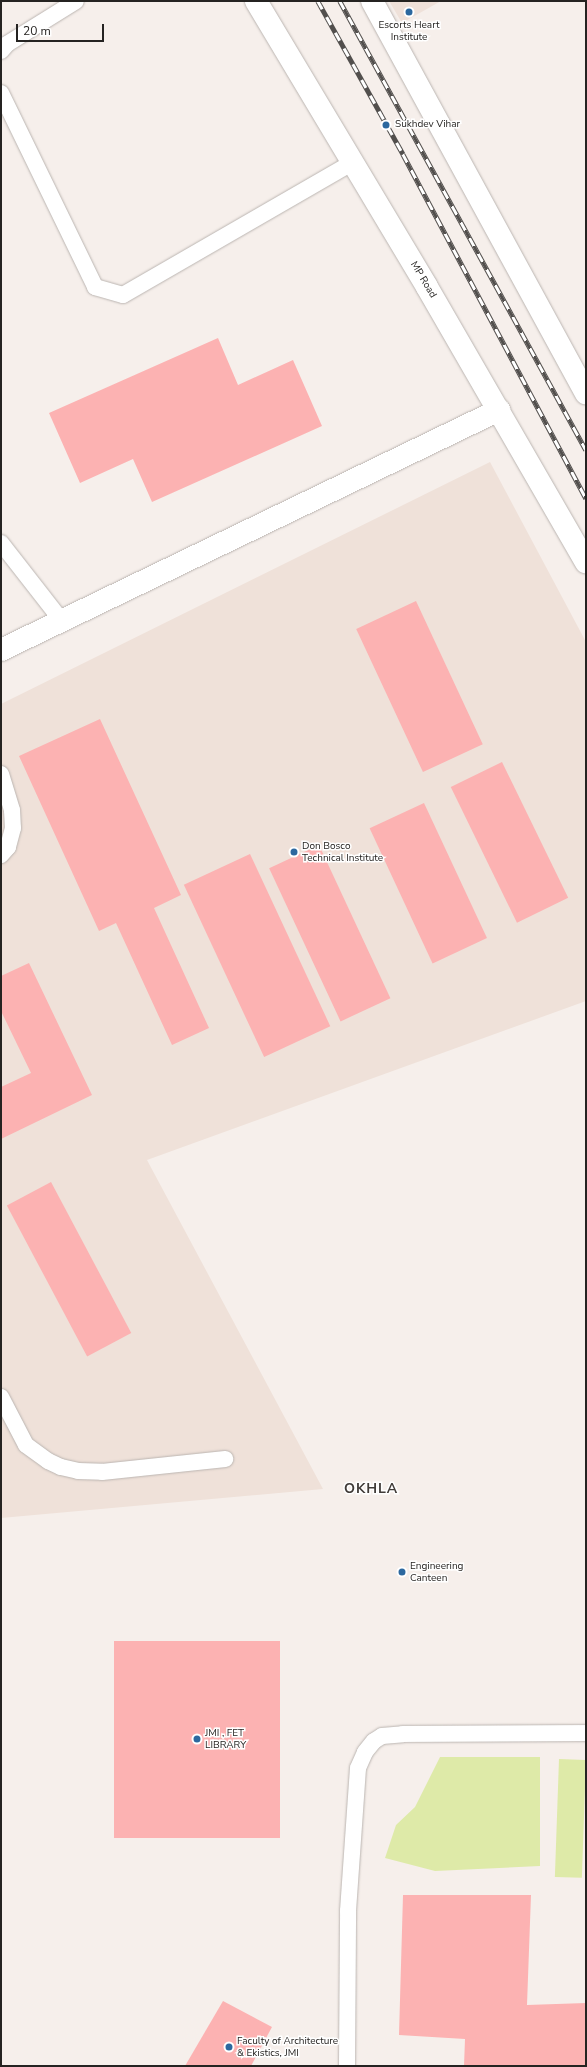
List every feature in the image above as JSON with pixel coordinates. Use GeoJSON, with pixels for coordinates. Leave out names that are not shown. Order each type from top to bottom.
{"type":"FeatureCollection","features":[{"type":"Feature","properties":{"kind":"main road","name":"MP Road"},"geometry":{"type":"LineString","coordinates":[[256,1],[499,410],[586,562]]}},
{"type":"Feature","properties":{"kind":"main road"},"geometry":{"type":"LineString","coordinates":[[372,1],[586,394]]}},
{"type":"Feature","properties":{"kind":"main road"},"geometry":{"type":"LineString","coordinates":[[1,650],[499,410]]}},
{"type":"Feature","properties":{"kind":"lane"},"geometry":{"type":"LineString","coordinates":[[1,51],[7,44],[76,1]]}},
{"type":"Feature","properties":{"kind":"lane"},"geometry":{"type":"LineString","coordinates":[[1,93],[95,287],[123,295],[352,163]]}},
{"type":"Feature","properties":{"kind":"lane"},"geometry":{"type":"LineString","coordinates":[[1,543],[62,621]]}},
{"type":"Feature","properties":{"kind":"lane"},"geometry":{"type":"LineString","coordinates":[[1,774],[12,810],[13,828],[8,847],[1,855]]}},
{"type":"Feature","properties":{"kind":"lane"},"geometry":{"type":"LineString","coordinates":[[1,1397],[26,1445],[48,1461],[61,1467],[78,1471],[102,1472],[225,1459]]}},
{"type":"Feature","properties":{"kind":"lane"},"geometry":{"type":"LineString","coordinates":[[347,2066],[348,1911],[358,1768],[365,1752],[374,1741],[382,1736],[403,1734],[586,1733]]}},
{"type":"Feature","properties":{"kind":"shaded area","name":"Escorts Heart Institute"},"geometry":{"type":"Polygon","coordinates":[[[389,1],[441,1],[402,23],[389,1]]]}},
{"type":"Feature","properties":{"kind":"shaded area","name":"Don Bosco Technical Institute"},"geometry":{"type":"Polygon","coordinates":[[[490,462],[586,642],[586,1001],[147,1160],[323,1489],[1,1518],[1,704],[490,462]]]}},
{"type":"Feature","properties":{"kind":"green space"},"geometry":{"type":"Polygon","coordinates":[[[440,1757],[540,1757],[540,1866],[435,1871],[385,1858],[396,1825],[415,1807],[440,1757]]]}},
{"type":"Feature","properties":{"kind":"green space"},"geometry":{"type":"Polygon","coordinates":[[[559,1759],[586,1760],[582,1878],[555,1877],[559,1759]]]}},
{"type":"Feature","properties":{"kind":"building"},"geometry":{"type":"Polygon","coordinates":[[[218,338],[238,385],[293,360],[322,426],[152,502],[133,459],[80,483],[49,413],[218,338]]]}},
{"type":"Feature","properties":{"kind":"building"},"geometry":{"type":"Polygon","coordinates":[[[416,601],[483,744],[423,772],[356,629],[416,601]]]}},
{"type":"Feature","properties":{"kind":"building"},"geometry":{"type":"Polygon","coordinates":[[[100,719],[181,895],[154,908],[209,1028],[172,1045],[116,923],[99,931],[19,756],[100,719]]]}},
{"type":"Feature","properties":{"kind":"building"},"geometry":{"type":"Polygon","coordinates":[[[502,762],[568,898],[517,923],[451,787],[502,762]]]}},
{"type":"Feature","properties":{"kind":"building"},"geometry":{"type":"Polygon","coordinates":[[[424,803],[487,938],[433,963],[370,828],[424,803]]]}},
{"type":"Feature","properties":{"kind":"building"},"geometry":{"type":"Polygon","coordinates":[[[319,845],[390,998],[341,1021],[269,868],[319,845]]]}},
{"type":"Feature","properties":{"kind":"building"},"geometry":{"type":"Polygon","coordinates":[[[250,854],[330,1026],[264,1057],[184,885],[250,854]]]}},
{"type":"Feature","properties":{"kind":"building"},"geometry":{"type":"Polygon","coordinates":[[[29,963],[92,1095],[1,1139],[1,1087],[31,1073],[1,1011],[1,976],[29,963]]]}},
{"type":"Feature","properties":{"kind":"building"},"geometry":{"type":"Polygon","coordinates":[[[51,1182],[131,1333],[87,1356],[7,1205],[51,1182]]]}},
{"type":"Feature","properties":{"kind":"building","name":"JMI , FET LIBRARY"},"geometry":{"type":"Polygon","coordinates":[[[114,1641],[280,1641],[280,1838],[114,1838],[114,1641]]]}},
{"type":"Feature","properties":{"kind":"building"},"geometry":{"type":"Polygon","coordinates":[[[403,1895],[531,1895],[527,2005],[586,2003],[586,2066],[464,2066],[465,2039],[399,2035],[403,1895]]]}},
{"type":"Feature","properties":{"kind":"building","name":"Faculty of Architecture & Ekistics, JMI"},"geometry":{"type":"Polygon","coordinates":[[[223,2001],[272,2027],[251,2066],[185,2066],[223,2001]]]}},
{"type":"Feature","properties":{"kind":"railway"},"geometry":{"type":"LineString","coordinates":[[318,1],[403,154],[586,498]]}},
{"type":"Feature","properties":{"kind":"railway"},"geometry":{"type":"LineString","coordinates":[[340,1],[586,450]]}},
{"type":"Feature","properties":{"kind":"place","name":"Escorts Heart Institute"},"geometry":{"type":"Point","coordinates":[409,12]}},
{"type":"Feature","properties":{"kind":"place","name":"Sukhdev Vihar"},"geometry":{"type":"Point","coordinates":[386,125]}},
{"type":"Feature","properties":{"kind":"place","name":"Don Bosco Technical Institute"},"geometry":{"type":"Point","coordinates":[294,852]}},
{"type":"Feature","properties":{"kind":"place","name":"Engineering Canteen"},"geometry":{"type":"Point","coordinates":[402,1572]}},
{"type":"Feature","properties":{"kind":"place","name":"JMI , FET LIBRARY"},"geometry":{"type":"Point","coordinates":[197,1739]}},
{"type":"Feature","properties":{"kind":"place","name":"Faculty of Architecture & Ekistics, JMI"},"geometry":{"type":"Point","coordinates":[229,2047]}},
{"type":"Feature","properties":{"kind":"district","name":"OKHLA"},"geometry":{"type":"Point","coordinates":[371,1489]}}]}
